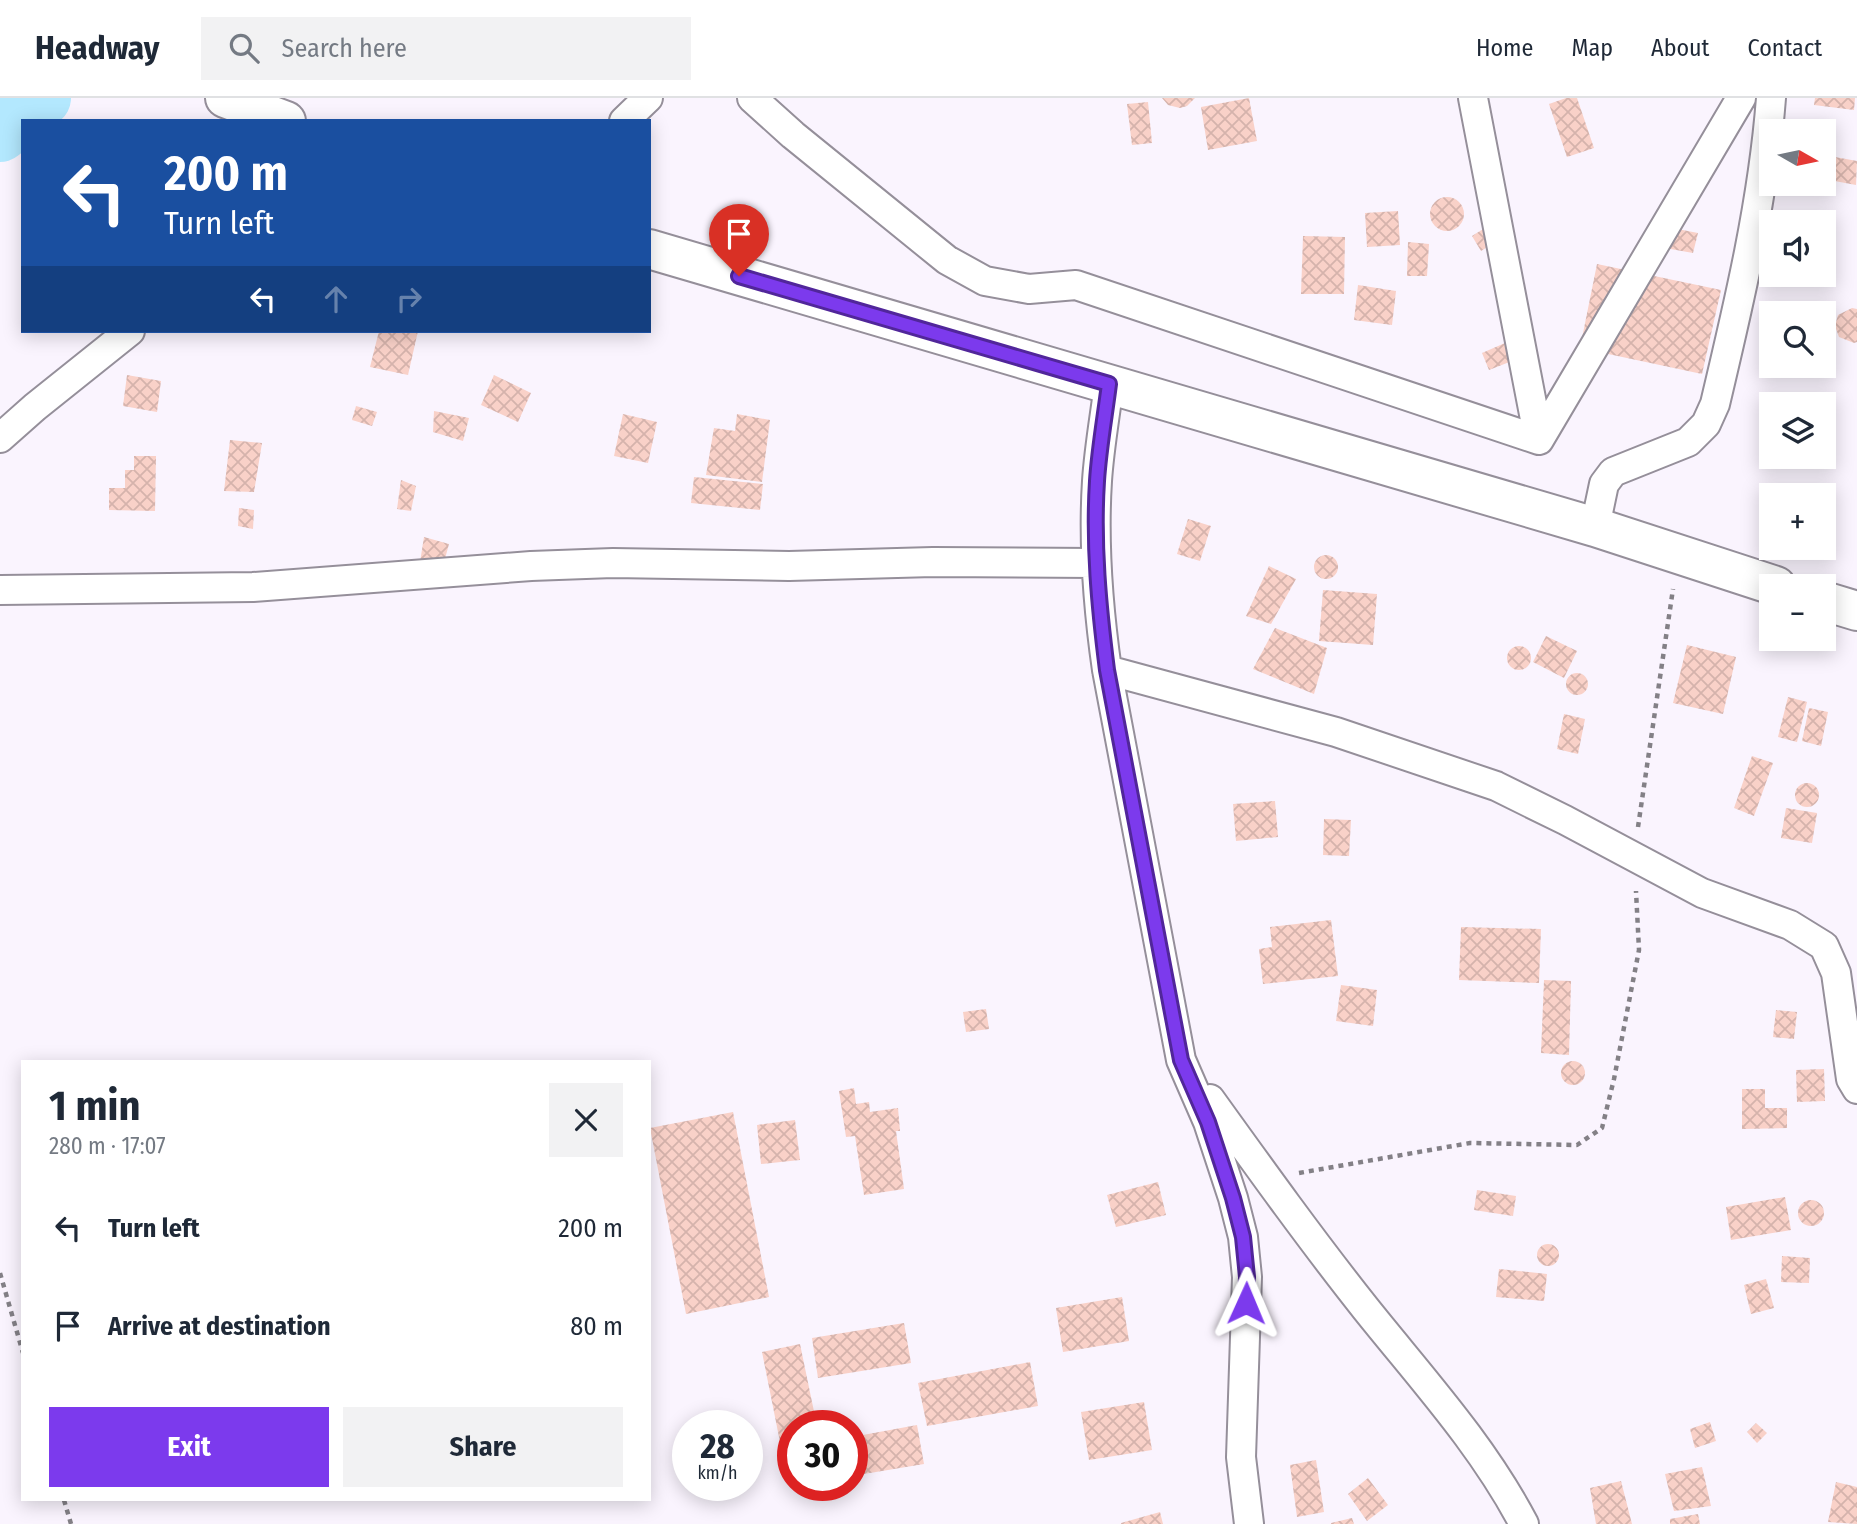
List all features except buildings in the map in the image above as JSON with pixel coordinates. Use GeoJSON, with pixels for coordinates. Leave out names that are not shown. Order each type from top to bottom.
{"type":"FeatureCollection","features":[{"type":"Feature","properties":{"kind":"street"},"geometry":{"type":"LineString","coordinates":[[225,98],[281,119]]}},
{"type":"Feature","properties":{"kind":"street"},"geometry":{"type":"LineString","coordinates":[[626,119],[648,98]]}},
{"type":"Feature","properties":{"kind":"street"},"geometry":{"type":"LineString","coordinates":[[752,98],[793,135],[947,260],[985,281],[1029,289],[1076,285],[1539,440]]}},
{"type":"Feature","properties":{"kind":"street"},"geometry":{"type":"LineString","coordinates":[[1473,98],[1539,440]]}},
{"type":"Feature","properties":{"kind":"street"},"geometry":{"type":"LineString","coordinates":[[1539,440],[1741,98]]}},
{"type":"Feature","properties":{"kind":"street"},"geometry":{"type":"LineString","coordinates":[[1595,527],[1604,484],[1614,472],[1688,442],[1706,424],[1715,404],[1748,263],[1768,138],[1771,98]]}},
{"type":"Feature","properties":{"kind":"street"},"geometry":{"type":"LineString","coordinates":[[651,249],[1595,527],[1759,581]]}},
{"type":"Feature","properties":{"kind":"street"},"geometry":{"type":"LineString","coordinates":[[0,438],[34,407],[127,333]]}},
{"type":"Feature","properties":{"kind":"street"},"geometry":{"type":"LineString","coordinates":[[1109,384],[1097,479],[1096,563],[1107,670],[1181,1060],[1208,1122],[1243,1237],[1247,1277],[1241,1457],[1249,1524]]}},
{"type":"Feature","properties":{"kind":"street"},"geometry":{"type":"LineString","coordinates":[[0,590],[253,587],[531,566],[613,563],[789,566],[865,563],[1096,563]]}},
{"type":"Feature","properties":{"kind":"street"},"geometry":{"type":"LineString","coordinates":[[1836,605],[1857,611]]}},
{"type":"Feature","properties":{"kind":"street"},"geometry":{"type":"LineString","coordinates":[[1107,670],[1335,732],[1496,786],[1702,893],[1790,925],[1824,946],[1836,973],[1851,1079],[1857,1089]]}},
{"type":"Feature","properties":{"kind":"street"},"geometry":{"type":"LineString","coordinates":[[1181,1060],[1336,1271],[1482,1454],[1524,1524]]}},
{"type":"Feature","properties":{"kind":"path"},"geometry":{"type":"LineString","coordinates":[[1268,1179],[1470,1143],[1577,1145],[1602,1128],[1639,950],[1634,857],[1678,556]]}},
{"type":"Feature","properties":{"kind":"path"},"geometry":{"type":"LineString","coordinates":[[0,1273],[21,1346]]}},
{"type":"Feature","properties":{"kind":"path"},"geometry":{"type":"LineString","coordinates":[[64,1501],[71,1524]]}},
{"type":"Feature","properties":{"kind":"waterway"},"geometry":{"type":"LineString","coordinates":[[0,133],[42,98]]}},
{"type":"Feature","properties":{"kind":"route"},"geometry":{"type":"LineString","coordinates":[[739,276],[1109,384],[1097,479],[1095,527],[1100,622],[1107,670],[1181,1060],[1208,1122],[1233,1198],[1243,1237],[1247,1277],[1246,1303]]}}]}
